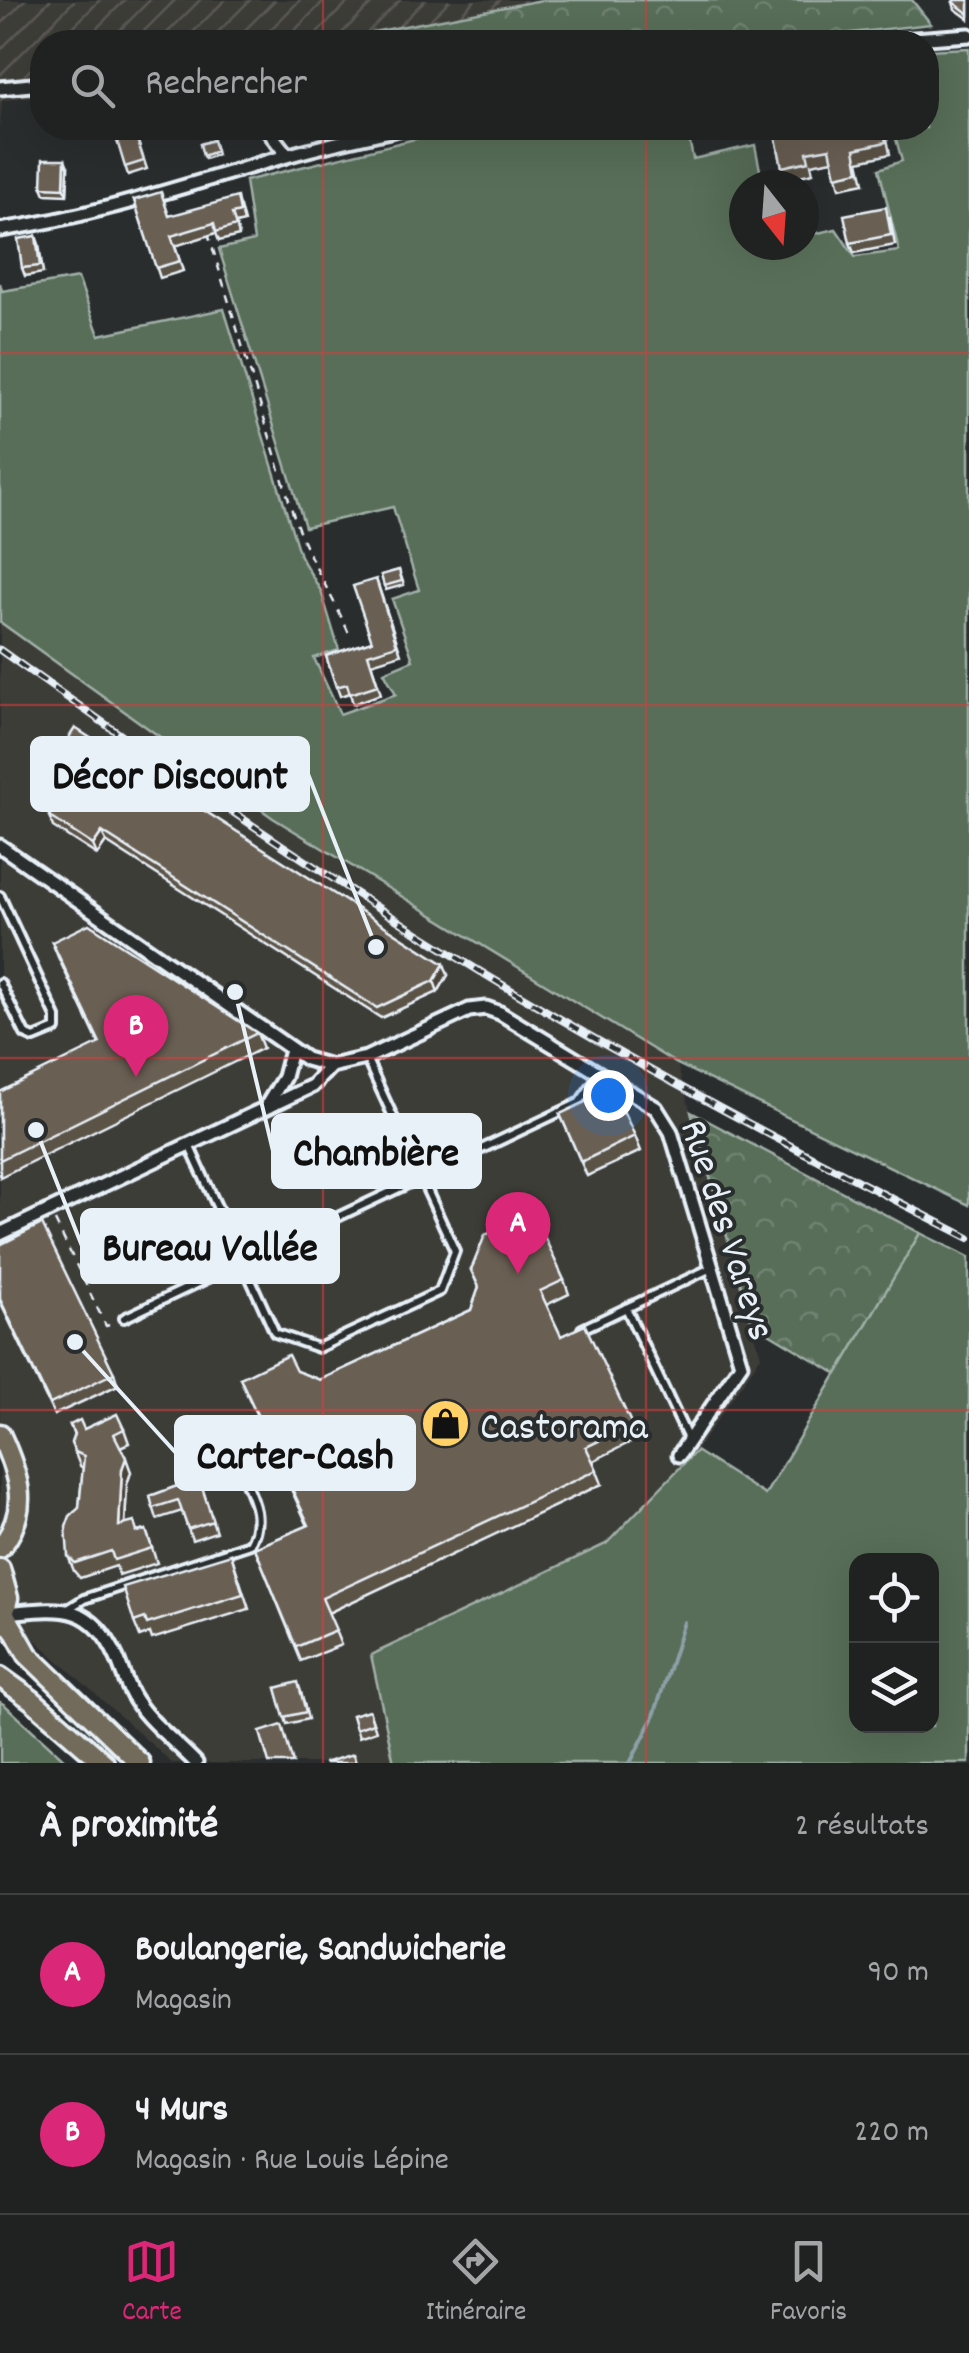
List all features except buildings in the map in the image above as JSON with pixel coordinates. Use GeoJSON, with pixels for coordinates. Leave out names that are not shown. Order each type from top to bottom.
{"type":"FeatureCollection","features":[{"type":"Feature","properties":{"kind":"main road"},"geometry":{"type":"LineString","coordinates":[[0,1434],[17,1482],[19,1509],[14,1530],[0,1548]]}},
{"type":"Feature","properties":{"kind":"main road"},"geometry":{"type":"LineString","coordinates":[[0,1569],[8,1598],[4,1619],[28,1655],[140,1763]]}},
{"type":"Feature","properties":{"kind":"main road"},"geometry":{"type":"LineString","coordinates":[[0,1677],[104,1763]]}},
{"type":"Feature","properties":{"kind":"street"},"geometry":{"type":"LineString","coordinates":[[939,36],[969,34]]}},
{"type":"Feature","properties":{"kind":"street"},"geometry":{"type":"LineString","coordinates":[[0,88],[30,85]]}},
{"type":"Feature","properties":{"kind":"street"},"geometry":{"type":"LineString","coordinates":[[275,140],[287,156]]}},
{"type":"Feature","properties":{"kind":"street"},"geometry":{"type":"LineString","coordinates":[[0,230],[43,224],[130,202],[353,140]]}},
{"type":"Feature","properties":{"kind":"street"},"geometry":{"type":"LineString","coordinates":[[0,846],[306,1060],[331,1066]]}},
{"type":"Feature","properties":{"kind":"street","name":"Rue des Vareys"},"geometry":{"type":"LineString","coordinates":[[331,1066],[366,1058],[469,1010],[486,1008],[500,1012],[656,1108],[665,1119],[740,1364],[679,1455]]}},
{"type":"Feature","properties":{"kind":"street"},"geometry":{"type":"LineString","coordinates":[[266,1106],[284,1078],[291,1050]]}},
{"type":"Feature","properties":{"kind":"street"},"geometry":{"type":"LineString","coordinates":[[0,1234],[312,1086],[331,1066]]}},
{"type":"Feature","properties":{"kind":"street"},"geometry":{"type":"LineString","coordinates":[[4,1619],[67,1610],[82,1613],[100,1630],[115,1654],[135,1701],[196,1763]]}},
{"type":"Feature","properties":{"kind":"lane"},"geometry":{"type":"LineString","coordinates":[[0,896],[56,1017],[56,1029],[34,1038],[25,1034],[0,983]]}},
{"type":"Feature","properties":{"kind":"lane"},"geometry":{"type":"LineString","coordinates":[[188,1144],[275,1333],[318,1348],[440,1291],[454,1251],[366,1058]]}},
{"type":"Feature","properties":{"kind":"lane"},"geometry":{"type":"LineString","coordinates":[[124,1318],[579,1103],[600,1074]]}},
{"type":"Feature","properties":{"kind":"lane"},"geometry":{"type":"LineString","coordinates":[[572,1334],[713,1267]]}},
{"type":"Feature","properties":{"kind":"lane"},"geometry":{"type":"LineString","coordinates":[[626,1308],[688,1441]]}},
{"type":"Feature","properties":{"kind":"lane"},"geometry":{"type":"LineString","coordinates":[[67,1610],[84,1600],[250,1544],[257,1531],[259,1513],[239,1467]]}},
{"type":"Feature","properties":{"kind":"path"},"geometry":{"type":"LineString","coordinates":[[204,221],[295,520],[350,636]]}},
{"type":"Feature","properties":{"kind":"path"},"geometry":{"type":"LineString","coordinates":[[50,1210],[106,1326],[124,1318]]}},
{"type":"Feature","properties":{"kind":"shaded area"},"geometry":{"type":"Polygon","coordinates":[[[0,0],[542,0],[391,30],[30,30],[30,96],[2,101],[0,130],[0,0]]]}},
{"type":"Feature","properties":{"kind":"shaded area"},"geometry":{"type":"Polygon","coordinates":[[[0,622],[273,818],[677,1064],[761,1356],[696,1451],[606,1544],[371,1655],[394,1763],[172,1763],[0,1608],[0,622]]]}},
{"type":"Feature","properties":{"kind":"green space"},"geometry":{"type":"Polygon","coordinates":[[[542,0],[912,0],[931,24],[877,30],[384,30],[542,0]]]}},
{"type":"Feature","properties":{"kind":"green space"},"geometry":{"type":"Polygon","coordinates":[[[969,48],[969,1205],[677,1064],[273,818],[0,622],[0,283],[2,291],[78,278],[99,335],[224,309],[300,556],[321,591],[339,650],[314,658],[340,714],[396,694],[384,672],[413,660],[392,599],[419,590],[393,507],[305,527],[219,249],[254,241],[245,181],[411,140],[689,140],[693,159],[755,145],[760,170],[729,170],[729,260],[819,260],[819,233],[836,229],[855,257],[899,251],[879,169],[902,161],[896,140],[939,140],[939,49],[969,48]]]}},
{"type":"Feature","properties":{"kind":"green space"},"geometry":{"type":"Polygon","coordinates":[[[691,1112],[920,1233],[837,1374],[752,1323],[691,1112]]]}},
{"type":"Feature","properties":{"kind":"green space"},"geometry":{"type":"Polygon","coordinates":[[[920,1233],[969,1257],[969,1763],[394,1763],[371,1655],[606,1544],[696,1451],[765,1495],[920,1233]]]}},
{"type":"Feature","properties":{"kind":"green space"},"geometry":{"type":"Polygon","coordinates":[[[0,1702],[5,1705],[68,1763],[0,1763],[0,1702]]]}},
{"type":"Feature","properties":{"kind":"waterway"},"geometry":{"type":"LineString","coordinates":[[630,1763],[653,1719],[684,1622]]}},
{"type":"Feature","properties":{"kind":"railway"},"geometry":{"type":"LineString","coordinates":[[0,650],[255,827],[450,953],[684,1089],[969,1238]]}},
{"type":"Feature","properties":{"kind":"place","name":"Décor Discount"},"geometry":{"type":"Point","coordinates":[376,947]}},
{"type":"Feature","properties":{"kind":"place","name":"Chambière"},"geometry":{"type":"Point","coordinates":[235,992]}},
{"type":"Feature","properties":{"kind":"place","name":"4 Murs"},"geometry":{"type":"Point","coordinates":[136,1077]}},
{"type":"Feature","properties":{"kind":"place","name":"Bureau Vallée"},"geometry":{"type":"Point","coordinates":[36,1130]}},
{"type":"Feature","properties":{"kind":"place","name":"Boulangerie, Sandwicherie"},"geometry":{"type":"Point","coordinates":[518,1274]}},
{"type":"Feature","properties":{"kind":"place","name":"Carter-Cash"},"geometry":{"type":"Point","coordinates":[75,1342]}},
{"type":"Feature","properties":{"kind":"place","name":"Castorama"},"geometry":{"type":"Point","coordinates":[445,1424]}}]}
